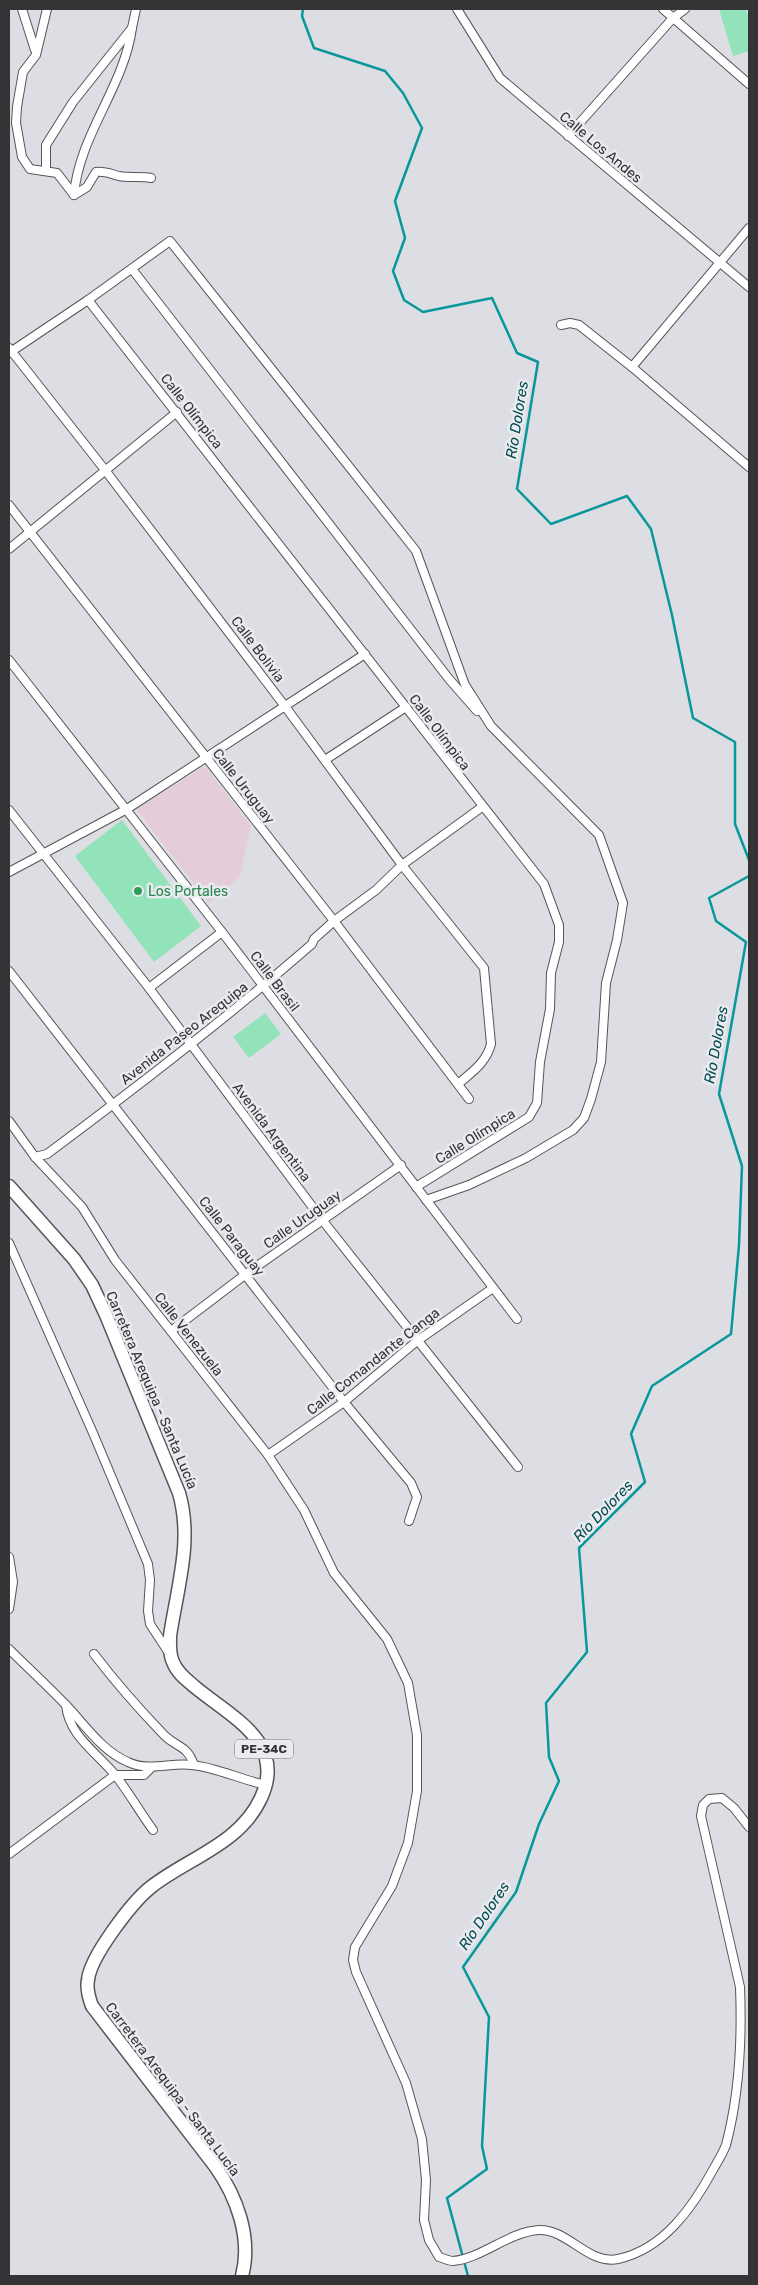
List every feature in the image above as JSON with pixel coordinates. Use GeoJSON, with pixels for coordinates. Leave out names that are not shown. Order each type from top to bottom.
{"type":"FeatureCollection","features":[{"type":"Feature","properties":{"kind":"main road","name":"Carretera Arequipa - Santa Lucía"},"geometry":{"type":"LineString","coordinates":[[9,1186],[74,1259],[92,1286],[106,1315],[179,1493],[184,1510],[186,1538],[170,1636],[171,1656],[176,1668],[182,1676],[248,1729],[260,1742],[268,1762],[266,1784],[262,1797],[252,1814],[233,1835],[149,1888],[133,1904],[99,1952],[88,1980],[88,1992],[92,2006],[214,2166],[230,2190],[238,2210],[245,2246],[242,2276]]}},
{"type":"Feature","properties":{"kind":"street"},"geometry":{"type":"LineString","coordinates":[[22,9],[36,55]]}},
{"type":"Feature","properties":{"kind":"street"},"geometry":{"type":"LineString","coordinates":[[47,9],[36,55],[23,72],[16,123],[22,156],[30,170],[37,172],[46,170],[57,173],[74,195]]}},
{"type":"Feature","properties":{"kind":"street"},"geometry":{"type":"LineString","coordinates":[[74,195],[76,180],[86,148],[131,41],[136,9]]}},
{"type":"Feature","properties":{"kind":"street","name":"Calle Los Andes"},"geometry":{"type":"LineString","coordinates":[[457,9],[500,78],[749,287]]}},
{"type":"Feature","properties":{"kind":"street"},"geometry":{"type":"LineString","coordinates":[[663,9],[749,84]]}},
{"type":"Feature","properties":{"kind":"street"},"geometry":{"type":"LineString","coordinates":[[568,136],[674,18],[686,9]]}},
{"type":"Feature","properties":{"kind":"street"},"geometry":{"type":"LineString","coordinates":[[46,170],[46,145],[73,102],[132,28]]}},
{"type":"Feature","properties":{"kind":"street"},"geometry":{"type":"LineString","coordinates":[[74,195],[87,187],[96,172],[103,171],[121,176],[151,178]]}},
{"type":"Feature","properties":{"kind":"street"},"geometry":{"type":"LineString","coordinates":[[632,367],[749,228]]}},
{"type":"Feature","properties":{"kind":"street"},"geometry":{"type":"LineString","coordinates":[[10,351],[88,300],[170,241],[416,552],[465,685],[491,726]]}},
{"type":"Feature","properties":{"kind":"street"},"geometry":{"type":"LineString","coordinates":[[132,269],[449,679],[491,726],[598,836],[623,903],[618,940],[606,983],[601,1062],[584,1118],[573,1130],[526,1158],[469,1185],[426,1200]]}},
{"type":"Feature","properties":{"kind":"street","name":"Calle Olímpica"},"geometry":{"type":"LineString","coordinates":[[88,300],[544,884],[559,925],[559,942],[552,973],[550,1009],[540,1062],[537,1103],[530,1117],[416,1187]]}},
{"type":"Feature","properties":{"kind":"street"},"geometry":{"type":"LineString","coordinates":[[561,325],[570,323],[579,325],[632,367],[749,468]]}},
{"type":"Feature","properties":{"kind":"street","name":"Calle Bolivia"},"geometry":{"type":"LineString","coordinates":[[10,351],[105,470],[284,705],[402,865],[484,968],[491,1044],[483,1063],[458,1084]]}},
{"type":"Feature","properties":{"kind":"street"},"geometry":{"type":"LineString","coordinates":[[9,549],[31,533],[177,412]]}},
{"type":"Feature","properties":{"kind":"street","name":"Calle Uruguay"},"geometry":{"type":"LineString","coordinates":[[9,504],[334,921],[468,1099]]}},
{"type":"Feature","properties":{"kind":"street"},"geometry":{"type":"LineString","coordinates":[[9,872],[127,809],[365,654]]}},
{"type":"Feature","properties":{"kind":"street","name":"Calle Brasil"},"geometry":{"type":"LineString","coordinates":[[9,660],[222,932],[517,1320]]}},
{"type":"Feature","properties":{"kind":"street"},"geometry":{"type":"LineString","coordinates":[[324,760],[406,707]]}},
{"type":"Feature","properties":{"kind":"street","name":"Avenida Paseo Arequipa"},"geometry":{"type":"LineString","coordinates":[[35,1157],[47,1154],[113,1105],[263,986],[312,944],[314,939],[334,921],[376,890],[402,865],[482,807]]}},
{"type":"Feature","properties":{"kind":"street","name":"Avenida Argentina"},"geometry":{"type":"LineString","coordinates":[[9,810],[149,988],[323,1221],[518,1467]]}},
{"type":"Feature","properties":{"kind":"street"},"geometry":{"type":"LineString","coordinates":[[149,988],[222,932]]}},
{"type":"Feature","properties":{"kind":"street","name":"Calle Paraguay"},"geometry":{"type":"LineString","coordinates":[[9,970],[344,1402],[416,1491],[417,1497],[409,1521]]}},
{"type":"Feature","properties":{"kind":"street","name":"Calle Venezuela"},"geometry":{"type":"LineString","coordinates":[[9,1121],[35,1157],[82,1207],[115,1260],[268,1455],[304,1510],[334,1573],[387,1639],[408,1683],[417,1735],[417,1791],[408,1843],[392,1886],[355,1947],[353,1960],[356,1972],[406,2083],[422,2139],[426,2180],[424,2220],[429,2240],[439,2257],[452,2261],[531,2231],[547,2230],[561,2234],[590,2253],[604,2258],[617,2259],[639,2252],[670,2232],[701,2192],[725,2147],[734,2104],[741,2010],[740,1987],[701,1816],[703,1805],[709,1798],[722,1798],[734,1808],[749,1827]]}},
{"type":"Feature","properties":{"kind":"street","name":"Calle Uruguay"},"geometry":{"type":"LineString","coordinates":[[171,1332],[246,1274],[401,1165]]}},
{"type":"Feature","properties":{"kind":"street"},"geometry":{"type":"LineString","coordinates":[[9,1243],[93,1433],[148,1564],[150,1580],[148,1611],[150,1624],[171,1656]]}},
{"type":"Feature","properties":{"kind":"street","name":"Calle Comandante Canga"},"geometry":{"type":"LineString","coordinates":[[268,1455],[344,1402],[417,1341],[493,1288]]}},
{"type":"Feature","properties":{"kind":"street"},"geometry":{"type":"LineString","coordinates":[[9,1557],[13,1582],[9,1609]]}},
{"type":"Feature","properties":{"kind":"street"},"geometry":{"type":"LineString","coordinates":[[9,1649],[66,1705],[105,1748],[130,1764],[152,1767],[194,1765],[248,1782],[266,1784]]}},
{"type":"Feature","properties":{"kind":"street"},"geometry":{"type":"LineString","coordinates":[[94,1654],[111,1676],[168,1738],[186,1749],[194,1765]]}},
{"type":"Feature","properties":{"kind":"street"},"geometry":{"type":"LineString","coordinates":[[66,1705],[67,1718],[79,1736],[90,1751],[115,1775],[153,1830]]}},
{"type":"Feature","properties":{"kind":"street"},"geometry":{"type":"LineString","coordinates":[[9,1854],[115,1775],[144,1775],[152,1767]]}},
{"type":"Feature","properties":{"kind":"shaded area"},"geometry":{"type":"Polygon","coordinates":[[[205,766],[251,826],[240,876],[209,903],[136,809],[205,766]]]}},
{"type":"Feature","properties":{"kind":"green space"},"geometry":{"type":"Polygon","coordinates":[[[719,9],[746,9],[749,19],[749,51],[733,56],[719,9]]]}},
{"type":"Feature","properties":{"kind":"green space","name":"Los Portales"},"geometry":{"type":"Polygon","coordinates":[[[122,820],[201,926],[154,962],[75,856],[122,820]]]}},
{"type":"Feature","properties":{"kind":"green space"},"geometry":{"type":"Polygon","coordinates":[[[265,1013],[281,1034],[249,1058],[233,1037],[265,1013]]]}},
{"type":"Feature","properties":{"kind":"waterway","name":"Río Dolores"},"geometry":{"type":"LineString","coordinates":[[303,9],[302,16],[314,48],[385,71],[403,93],[422,128],[395,201],[405,238],[393,271],[404,300],[423,312],[492,298],[517,353],[538,362],[517,489],[551,524],[627,496],[651,529],[672,615],[693,718],[735,742],[735,824],[749,860]]}},
{"type":"Feature","properties":{"kind":"waterway","name":"Río Dolores"},"geometry":{"type":"LineString","coordinates":[[468,2276],[447,2198],[487,2169],[482,2146],[489,2017],[463,1967],[516,1892],[539,1824],[559,1781],[549,1757],[546,1703],[587,1652],[579,1548],[645,1482],[631,1434],[652,1386],[731,1334],[739,1245],[742,1166],[719,1094],[746,942],[716,921],[709,898],[749,876]]}},
{"type":"Feature","properties":{"kind":"place","name":"Los Portales"},"geometry":{"type":"Point","coordinates":[138,891]}}]}
